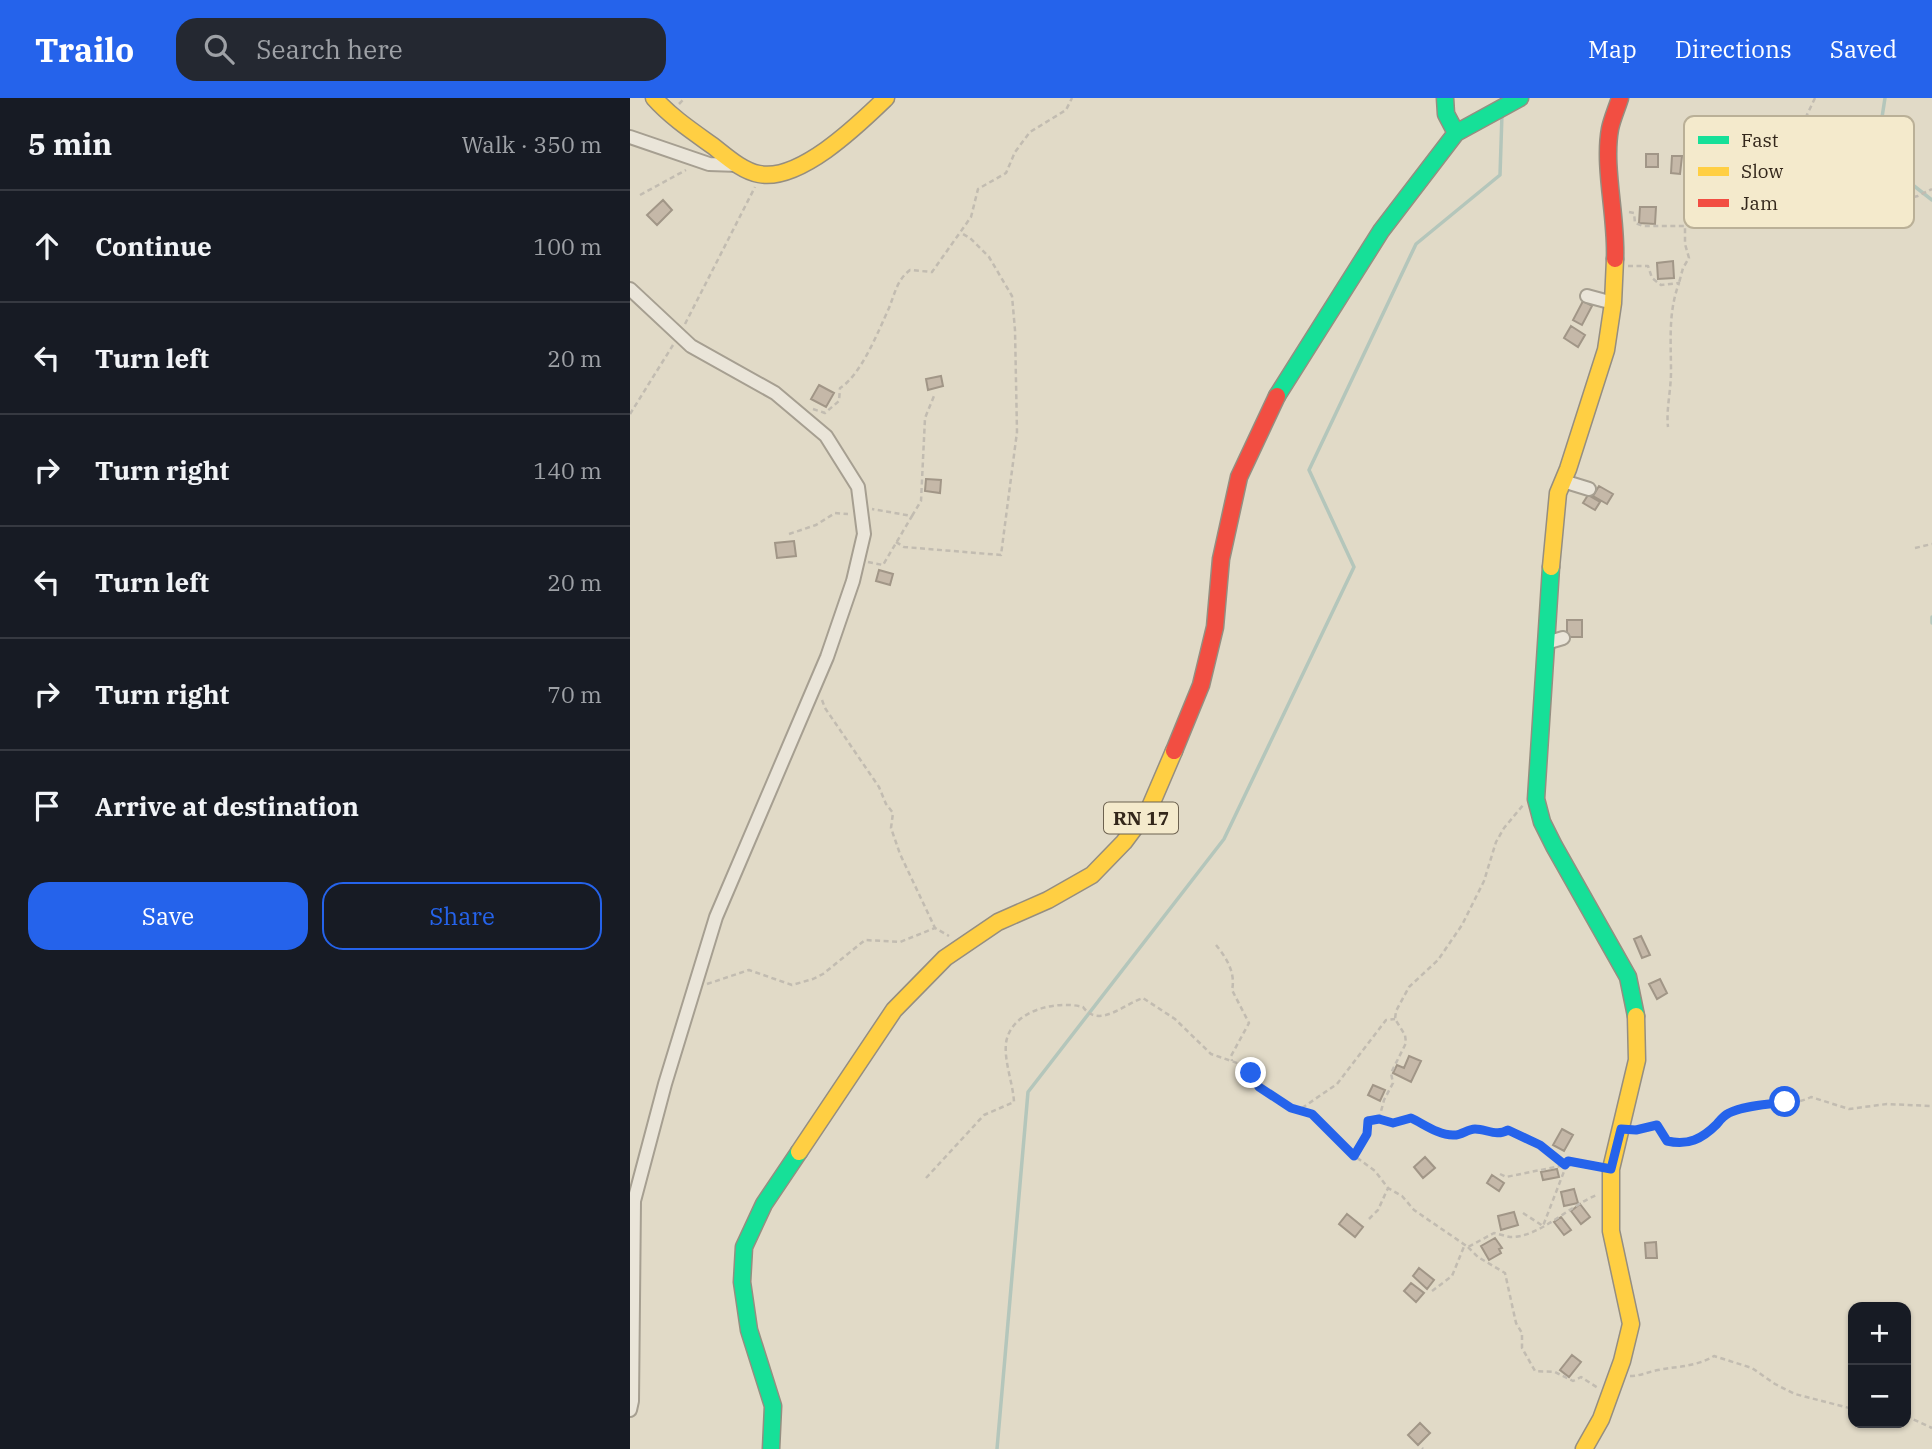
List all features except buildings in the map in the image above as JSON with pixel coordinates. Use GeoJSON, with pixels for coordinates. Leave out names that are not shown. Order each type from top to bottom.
{"type":"FeatureCollection","features":[{"type":"Feature","properties":{"kind":"main road"},"geometry":{"type":"LineString","coordinates":[[654,98],[680,123],[739,165],[761,175],[808,161],[832,145],[886,98]]}},
{"type":"Feature","properties":{"kind":"main road"},"geometry":{"type":"LineString","coordinates":[[1446,98],[1446,114],[1456,133]]}},
{"type":"Feature","properties":{"kind":"main road","name":"RN 17"},"geometry":{"type":"LineString","coordinates":[[771,1449],[773,1406],[749,1331],[742,1282],[744,1247],[764,1204],[894,1010],[945,958],[964,945],[998,922],[1048,900],[1092,875],[1124,842],[1150,807],[1201,685],[1215,627],[1221,559],[1239,477],[1275,399],[1381,231],[1456,133],[1520,98]]}},
{"type":"Feature","properties":{"kind":"main road"},"geometry":{"type":"LineString","coordinates":[[1584,1449],[1601,1419],[1618,1374],[1631,1324],[1611,1231],[1611,1169],[1637,1060],[1636,1014],[1628,977],[1554,846],[1542,822],[1536,799],[1554,519],[1558,494],[1606,350],[1613,303],[1616,232],[1608,153],[1610,128],[1620,98]]}},
{"type":"Feature","properties":{"kind":"street"},"geometry":{"type":"LineString","coordinates":[[630,136],[709,164],[739,165]]}},
{"type":"Feature","properties":{"kind":"street"},"geometry":{"type":"LineString","coordinates":[[630,289],[691,346],[775,393],[826,436],[858,487],[864,534],[840,619],[816,683],[716,917],[665,1084],[634,1201],[630,1410]]}},
{"type":"Feature","properties":{"kind":"street"},"geometry":{"type":"LineString","coordinates":[[1587,296],[1613,303]]}},
{"type":"Feature","properties":{"kind":"street"},"geometry":{"type":"LineString","coordinates":[[1563,481],[1589,489]]}},
{"type":"Feature","properties":{"kind":"street"},"geometry":{"type":"LineString","coordinates":[[1545,643],[1563,638]]}},
{"type":"Feature","properties":{"kind":"path"},"geometry":{"type":"LineString","coordinates":[[801,415],[815,408],[825,413],[839,401],[839,388],[851,382],[859,368],[879,330],[900,278],[910,270],[932,272],[971,216],[978,189],[1006,173],[1030,132],[1066,110],[1072,98]]}},
{"type":"Feature","properties":{"kind":"path"},"geometry":{"type":"LineString","coordinates":[[1806,116],[1815,98]]}},
{"type":"Feature","properties":{"kind":"path"},"geometry":{"type":"LineString","coordinates":[[640,195],[687,170]]}},
{"type":"Feature","properties":{"kind":"path"},"geometry":{"type":"LineString","coordinates":[[630,414],[679,336],[761,175]]}},
{"type":"Feature","properties":{"kind":"path"},"geometry":{"type":"LineString","coordinates":[[1914,197],[1932,188]]}},
{"type":"Feature","properties":{"kind":"path"},"geometry":{"type":"LineString","coordinates":[[1613,210],[1634,213],[1635,223],[1643,226],[1684,226]]}},
{"type":"Feature","properties":{"kind":"path"},"geometry":{"type":"LineString","coordinates":[[1668,428],[1673,301],[1683,268],[1689,258],[1685,244],[1685,228]]}},
{"type":"Feature","properties":{"kind":"path"},"geometry":{"type":"LineString","coordinates":[[896,542],[904,547],[1001,555],[1017,432],[1012,296],[989,257],[970,238],[960,233]]}},
{"type":"Feature","properties":{"kind":"path"},"geometry":{"type":"LineString","coordinates":[[1614,265],[1648,267],[1652,278],[1661,285],[1679,284]]}},
{"type":"Feature","properties":{"kind":"path"},"geometry":{"type":"LineString","coordinates":[[858,560],[883,565],[921,500],[925,418],[933,396]]}},
{"type":"Feature","properties":{"kind":"path"},"geometry":{"type":"LineString","coordinates":[[789,534],[816,525],[835,513],[861,511],[912,516]]}},
{"type":"Feature","properties":{"kind":"path"},"geometry":{"type":"LineString","coordinates":[[1915,548],[1932,544]]}},
{"type":"Feature","properties":{"kind":"path"},"geometry":{"type":"LineString","coordinates":[[816,683],[825,708],[873,778],[893,813],[891,828],[900,854],[935,928],[964,945]]}},
{"type":"Feature","properties":{"kind":"path"},"geometry":{"type":"LineString","coordinates":[[1379,1119],[1384,1100],[1393,1083],[1391,1073],[1406,1043],[1405,1035],[1395,1019],[1396,1011],[1409,987],[1438,960],[1462,925],[1484,881],[1496,842],[1504,828],[1524,804],[1536,799]]}},
{"type":"Feature","properties":{"kind":"path"},"geometry":{"type":"LineString","coordinates":[[695,987],[749,970],[792,985],[823,974],[865,940],[900,942],[935,928]]}},
{"type":"Feature","properties":{"kind":"path"},"geometry":{"type":"LineString","coordinates":[[1216,945],[1225,957],[1234,982],[1232,989],[1250,1023],[1231,1056],[1232,1061]]}},
{"type":"Feature","properties":{"kind":"path"},"geometry":{"type":"LineString","coordinates":[[926,1178],[984,1115],[1014,1102],[1006,1042],[1021,1019],[1043,1007],[1076,1005],[1083,1007],[1088,1014],[1100,1017],[1112,1014],[1132,1001],[1143,998],[1175,1019],[1210,1054],[1240,1064],[1251,1073],[1259,1087],[1291,1108],[1312,1114],[1354,1156],[1375,1171],[1388,1188],[1402,1196],[1413,1210],[1505,1273],[1516,1323],[1522,1333],[1522,1348],[1535,1371],[1555,1372],[1573,1381],[1581,1377],[1610,1394]]}},
{"type":"Feature","properties":{"kind":"path"},"geometry":{"type":"LineString","coordinates":[[1300,1109],[1337,1084],[1386,1020],[1395,1019]]}},
{"type":"Feature","properties":{"kind":"path"},"geometry":{"type":"LineString","coordinates":[[1621,1129],[1636,1130],[1657,1125],[1667,1141],[1679,1144],[1693,1142],[1705,1135],[1725,1115],[1737,1110],[1800,1102],[1811,1097],[1849,1109],[1887,1104],[1932,1106]]}},
{"type":"Feature","properties":{"kind":"path"},"geometry":{"type":"LineString","coordinates":[[1354,1156],[1367,1134],[1368,1119],[1379,1119],[1389,1124],[1411,1118],[1452,1136],[1472,1129],[1497,1133],[1508,1130],[1540,1145],[1565,1165]]}},
{"type":"Feature","properties":{"kind":"path"},"geometry":{"type":"LineString","coordinates":[[1543,1226],[1568,1161],[1611,1169]]}},
{"type":"Feature","properties":{"kind":"path"},"geometry":{"type":"LineString","coordinates":[[1500,1174],[1506,1177],[1565,1165]]}},
{"type":"Feature","properties":{"kind":"path"},"geometry":{"type":"LineString","coordinates":[[1369,1219],[1378,1210],[1388,1188]]}},
{"type":"Feature","properties":{"kind":"path"},"geometry":{"type":"LineString","coordinates":[[1432,1291],[1452,1276],[1466,1245],[1494,1233],[1512,1237],[1531,1232],[1585,1199],[1611,1194]]}},
{"type":"Feature","properties":{"kind":"path"},"geometry":{"type":"LineString","coordinates":[[1523,1213],[1543,1226]]}},
{"type":"Feature","properties":{"kind":"path"},"geometry":{"type":"LineString","coordinates":[[1618,1374],[1640,1376],[1662,1369],[1701,1364],[1714,1356],[1752,1367],[1775,1384],[1795,1394],[1848,1408]]}},
{"type":"Feature","properties":{"kind":"path"},"geometry":{"type":"LineString","coordinates":[[1911,1418],[1932,1428]]}},
{"type":"Feature","properties":{"kind":"waterway"},"geometry":{"type":"LineString","coordinates":[[1882,116],[1885,98]]}},
{"type":"Feature","properties":{"kind":"waterway"},"geometry":{"type":"LineString","coordinates":[[997,1449],[1028,1092],[1224,839],[1354,567],[1309,470],[1416,244],[1500,175],[1502,114]]}},
{"type":"Feature","properties":{"kind":"waterway"},"geometry":{"type":"LineString","coordinates":[[1914,186],[1932,200]]}},
{"type":"Feature","properties":{"kind":"waterway"},"geometry":{"type":"LineString","coordinates":[[1932,617],[1932,623]]}},
{"type":"Feature","properties":{"kind":"traffic: fast"},"geometry":{"type":"LineString","coordinates":[[1445,98],[1446,114],[1456,133]]}},
{"type":"Feature","properties":{"kind":"traffic: fast"},"geometry":{"type":"LineString","coordinates":[[1277,396],[1381,231],[1456,133],[1520,98]]}},
{"type":"Feature","properties":{"kind":"traffic: fast"},"geometry":{"type":"LineString","coordinates":[[1551,567],[1536,799],[1542,822],[1554,846],[1628,977],[1636,1016]]}},
{"type":"Feature","properties":{"kind":"traffic: fast"},"geometry":{"type":"LineString","coordinates":[[771,1449],[773,1406],[749,1330],[742,1282],[744,1247],[764,1204],[799,1152]]}},
{"type":"Feature","properties":{"kind":"traffic: slow"},"geometry":{"type":"LineString","coordinates":[[654,98],[682,124],[740,166],[759,174],[775,174],[810,160],[845,136],[886,98]]}},
{"type":"Feature","properties":{"kind":"traffic: slow"},"geometry":{"type":"LineString","coordinates":[[1551,567],[1558,493],[1606,350],[1613,303],[1615,259]]}},
{"type":"Feature","properties":{"kind":"traffic: slow"},"geometry":{"type":"LineString","coordinates":[[799,1152],[894,1010],[945,958],[998,922],[1048,900],[1092,875],[1124,842],[1150,807],[1174,751]]}},
{"type":"Feature","properties":{"kind":"traffic: slow"},"geometry":{"type":"LineString","coordinates":[[1584,1449],[1601,1419],[1622,1361],[1631,1324],[1611,1231],[1611,1169],[1637,1060],[1636,1016]]}},
{"type":"Feature","properties":{"kind":"traffic: jam"},"geometry":{"type":"LineString","coordinates":[[1615,259],[1608,144],[1620,98]]}},
{"type":"Feature","properties":{"kind":"traffic: jam"},"geometry":{"type":"LineString","coordinates":[[1174,751],[1201,685],[1215,627],[1221,559],[1239,477],[1277,396]]}},
{"type":"Feature","properties":{"kind":"route"},"geometry":{"type":"LineString","coordinates":[[1251,1073],[1259,1087],[1291,1108],[1312,1114],[1354,1156],[1367,1134],[1368,1121],[1379,1119],[1389,1124],[1403,1118],[1411,1118],[1452,1136],[1472,1129],[1497,1133],[1508,1130],[1540,1145],[1565,1165],[1568,1161],[1611,1169],[1621,1129],[1636,1130],[1657,1125],[1667,1141],[1679,1144],[1693,1142],[1705,1135],[1725,1115],[1737,1110],[1785,1102]]}}]}
